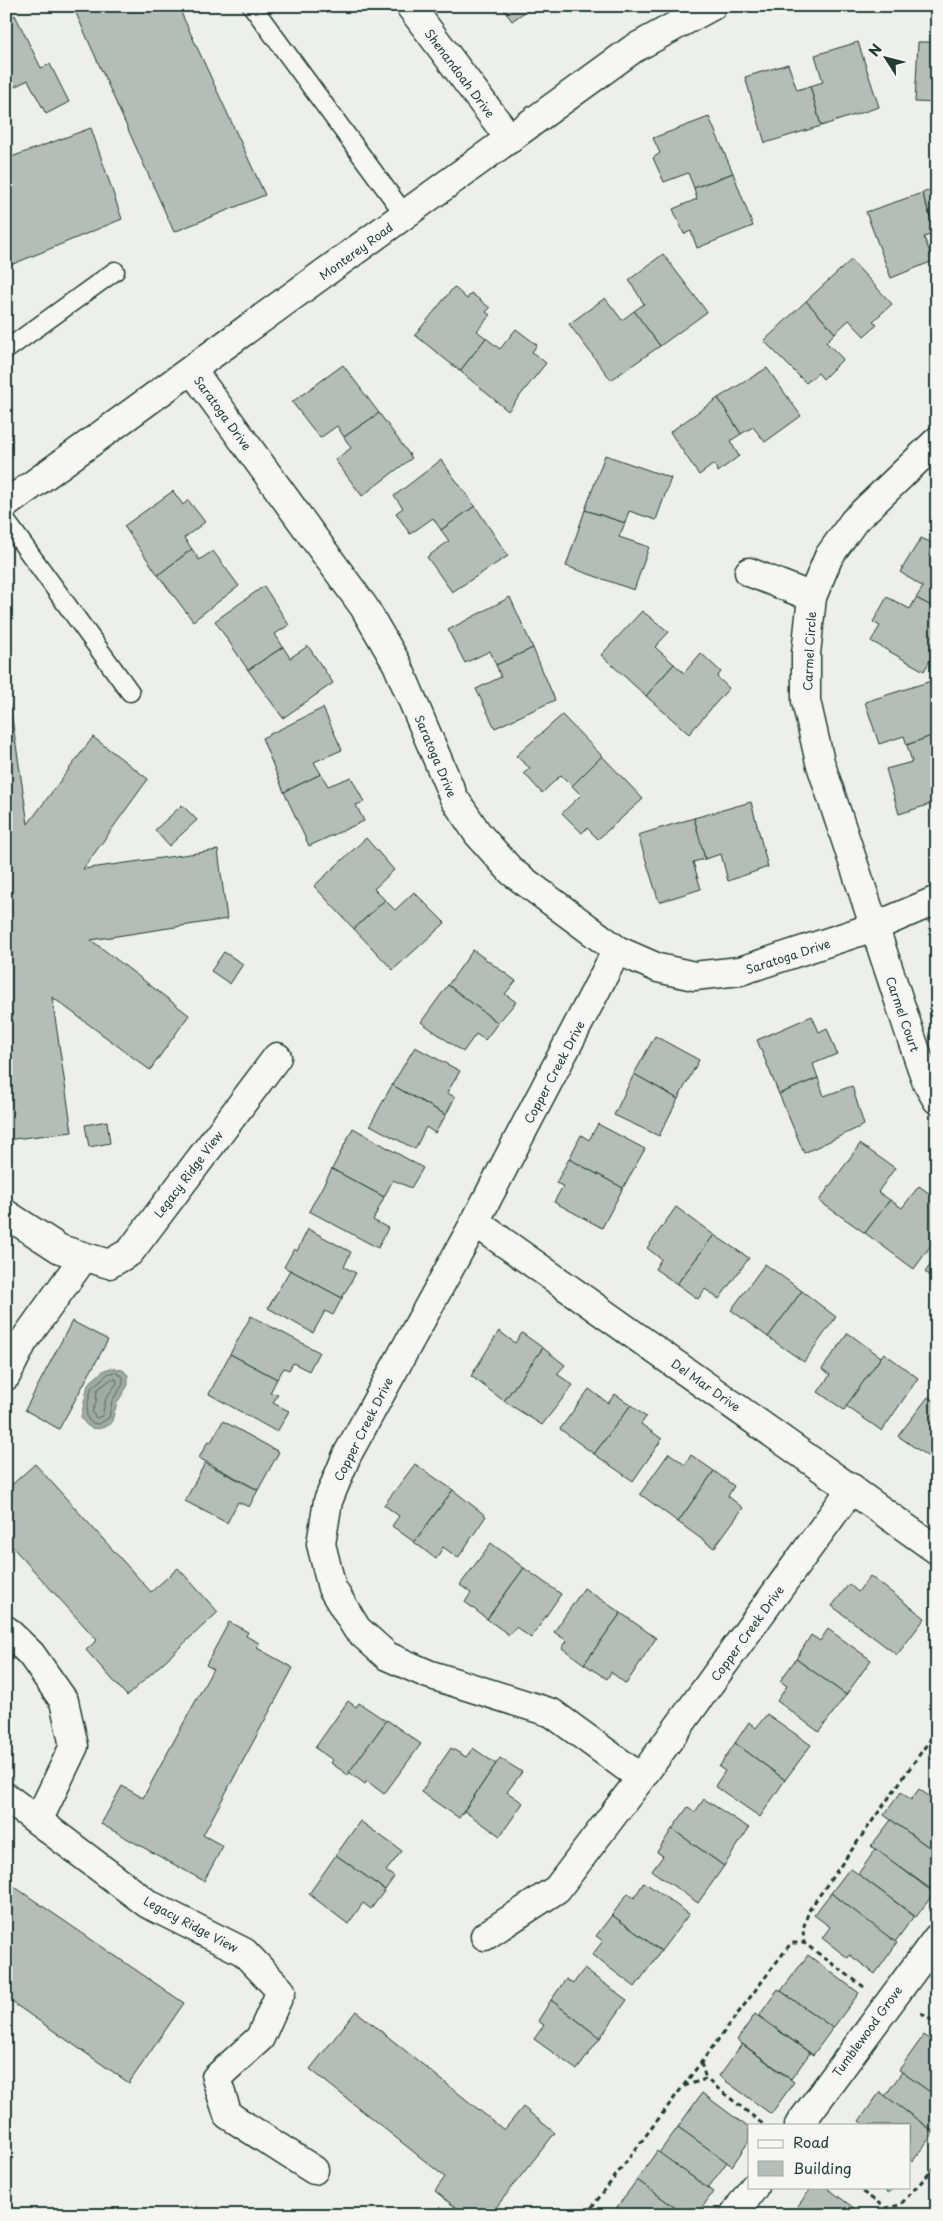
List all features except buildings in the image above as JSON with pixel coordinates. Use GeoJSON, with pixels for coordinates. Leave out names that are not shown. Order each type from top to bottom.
{"type":"FeatureCollection","features":[{"type":"Feature","properties":{"kind":"street","name":"Shenandoah Drive"},"geometry":{"type":"LineString","coordinates":[[410,6],[510,139]]}},
{"type":"Feature","properties":{"kind":"street","name":"Monterey Road"},"geometry":{"type":"LineString","coordinates":[[6,504],[633,49],[712,6]]}},
{"type":"Feature","properties":{"kind":"street","name":"Saratoga Drive"},"geometry":{"type":"LineString","coordinates":[[192,370],[364,607],[397,664],[454,798],[478,834],[512,872],[617,950],[658,968],[694,976],[740,971],[874,927],[937,900]]}},
{"type":"Feature","properties":{"kind":"street","name":"Carmel Circle"},"geometry":{"type":"LineString","coordinates":[[874,927],[820,762],[806,701],[806,654],[812,597],[828,556],[854,521],[937,442]]}},
{"type":"Feature","properties":{"kind":"street"},"geometry":{"type":"LineString","coordinates":[[749,572],[812,597]]}},
{"type":"Feature","properties":{"kind":"street","name":"Carmel Court"},"geometry":{"type":"LineString","coordinates":[[874,927],[921,1067],[937,1100]]}},
{"type":"Feature","properties":{"kind":"street","name":"Copper Creek Drive"},"geometry":{"type":"LineString","coordinates":[[617,950],[475,1222],[347,1455],[328,1501],[321,1544],[332,1588],[356,1629],[387,1656],[428,1674],[552,1714],[642,1778]]}},
{"type":"Feature","properties":{"kind":"street","name":"Legacy Ridge View"},"geometry":{"type":"LineString","coordinates":[[6,1214],[60,1249],[109,1264],[130,1252],[277,1057]]}},
{"type":"Feature","properties":{"kind":"street","name":"Del Mar Drive"},"geometry":{"type":"LineString","coordinates":[[475,1222],[937,1550]]}},
{"type":"Feature","properties":{"kind":"street"},"geometry":{"type":"LineString","coordinates":[[6,1376],[23,1342],[84,1256]]}},
{"type":"Feature","properties":{"kind":"street","name":"Copper Creek Drive"},"geometry":{"type":"LineString","coordinates":[[485,1936],[557,1889],[642,1778],[852,1488]]}},
{"type":"Feature","properties":{"kind":"street"},"geometry":{"type":"LineString","coordinates":[[6,1630],[31,1654],[64,1701],[74,1746],[38,1821]]}},
{"type":"Feature","properties":{"kind":"street","name":"Legacy Ridge View"},"geometry":{"type":"LineString","coordinates":[[6,1797],[148,1904],[244,1952],[280,1991],[260,2038],[216,2078],[228,2115],[314,2170]]}},
{"type":"Feature","properties":{"kind":"street","name":"Tumblewood Grove"},"geometry":{"type":"LineString","coordinates":[[800,2124],[937,1938]]}},
{"type":"Feature","properties":{"kind":"street"},"geometry":{"type":"LineString","coordinates":[[734,2215],[753,2188]]}},
{"type":"Feature","properties":{"kind":"lane"},"geometry":{"type":"LineString","coordinates":[[252,6],[405,215]]}},
{"type":"Feature","properties":{"kind":"lane"},"geometry":{"type":"LineString","coordinates":[[6,350],[115,272]]}},
{"type":"Feature","properties":{"kind":"lane"},"geometry":{"type":"LineString","coordinates":[[6,521],[130,692]]}},
{"type":"Feature","properties":{"kind":"path"},"geometry":{"type":"LineString","coordinates":[[804,1943],[803,1929],[808,1910],[937,1730]]}},
{"type":"Feature","properties":{"kind":"path"},"geometry":{"type":"LineString","coordinates":[[586,2215],[791,1943],[804,1943],[888,2003]]}},
{"type":"Feature","properties":{"kind":"path"},"geometry":{"type":"LineString","coordinates":[[701,2062],[706,2079],[763,2124]]}},
{"type":"Feature","properties":{"kind":"path"},"geometry":{"type":"LineString","coordinates":[[684,2086],[706,2079]]}},
{"type":"Feature","properties":{"kind":"path"},"geometry":{"type":"LineString","coordinates":[[856,2188],[886,2208],[900,2205],[937,2165]]}},
{"type":"Feature","properties":{"kind":"path"},"geometry":{"type":"LineString","coordinates":[[886,2208],[886,2215]]}},
{"type":"Feature","properties":{"kind":"water"},"geometry":{"type":"Polygon","coordinates":[[[111,1368],[123,1370],[128,1375],[128,1385],[117,1403],[111,1424],[98,1429],[90,1427],[81,1417],[88,1384],[104,1370],[111,1368]]]}}]}
